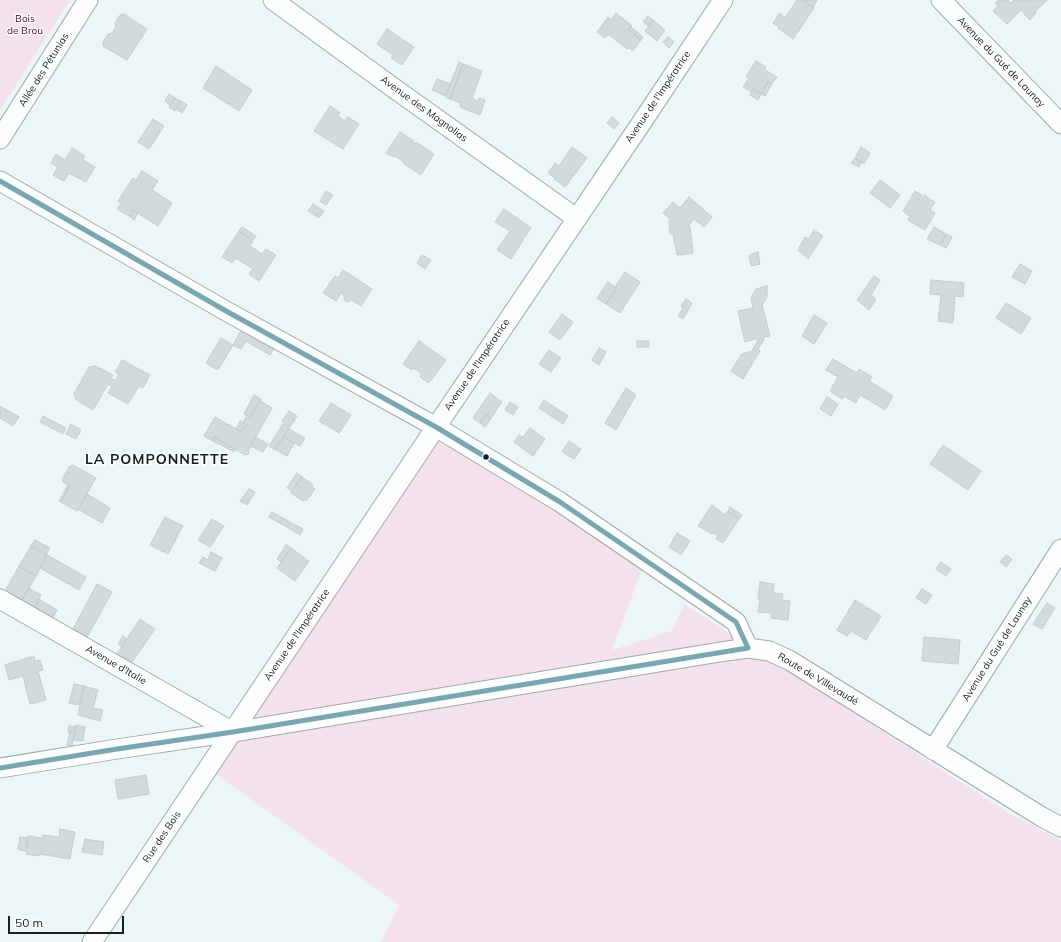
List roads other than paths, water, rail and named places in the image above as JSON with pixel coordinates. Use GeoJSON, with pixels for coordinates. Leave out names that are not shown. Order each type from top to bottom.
{"type":"FeatureCollection","features":[{"type":"Feature","properties":{"kind":"street","name":"Allée des Pétunias"},"geometry":{"type":"LineString","coordinates":[[0,139],[88,0]]}},
{"type":"Feature","properties":{"kind":"street","name":"Avenue des Magnolias"},"geometry":{"type":"LineString","coordinates":[[273,0],[576,218]]}},
{"type":"Feature","properties":{"kind":"street","name":"Avenue de l'Impératrice"},"geometry":{"type":"LineString","coordinates":[[233,732],[723,0]]}},
{"type":"Feature","properties":{"kind":"street","name":"Avenue du Gué de Launay"},"geometry":{"type":"LineString","coordinates":[[941,0],[1061,124]]}},
{"type":"Feature","properties":{"kind":"street"},"geometry":{"type":"LineString","coordinates":[[0,182],[226,311],[436,427],[560,502],[736,622],[748,648]]}},
{"type":"Feature","properties":{"kind":"street","name":"Avenue du Gué de Launay"},"geometry":{"type":"LineString","coordinates":[[933,750],[1061,549]]}},
{"type":"Feature","properties":{"kind":"street","name":"Avenue d'Italie"},"geometry":{"type":"LineString","coordinates":[[0,599],[233,732]]}},
{"type":"Feature","properties":{"kind":"street","name":"Route de Villevaudé"},"geometry":{"type":"LineString","coordinates":[[0,768],[233,732],[748,648],[769,650],[789,660],[1042,817],[1061,827]]}},
{"type":"Feature","properties":{"kind":"street","name":"Rue des Bois"},"geometry":{"type":"LineString","coordinates":[[92,942],[233,732]]}},
{"type":"Feature","properties":{"kind":"district","name":"LA POMPONNETTE"},"geometry":{"type":"Point","coordinates":[157,460]}},
{"type":"Feature","properties":{"kind":"park label","name":"Bois de Brou"},"geometry":{"type":"Point","coordinates":[25,24]}}]}
